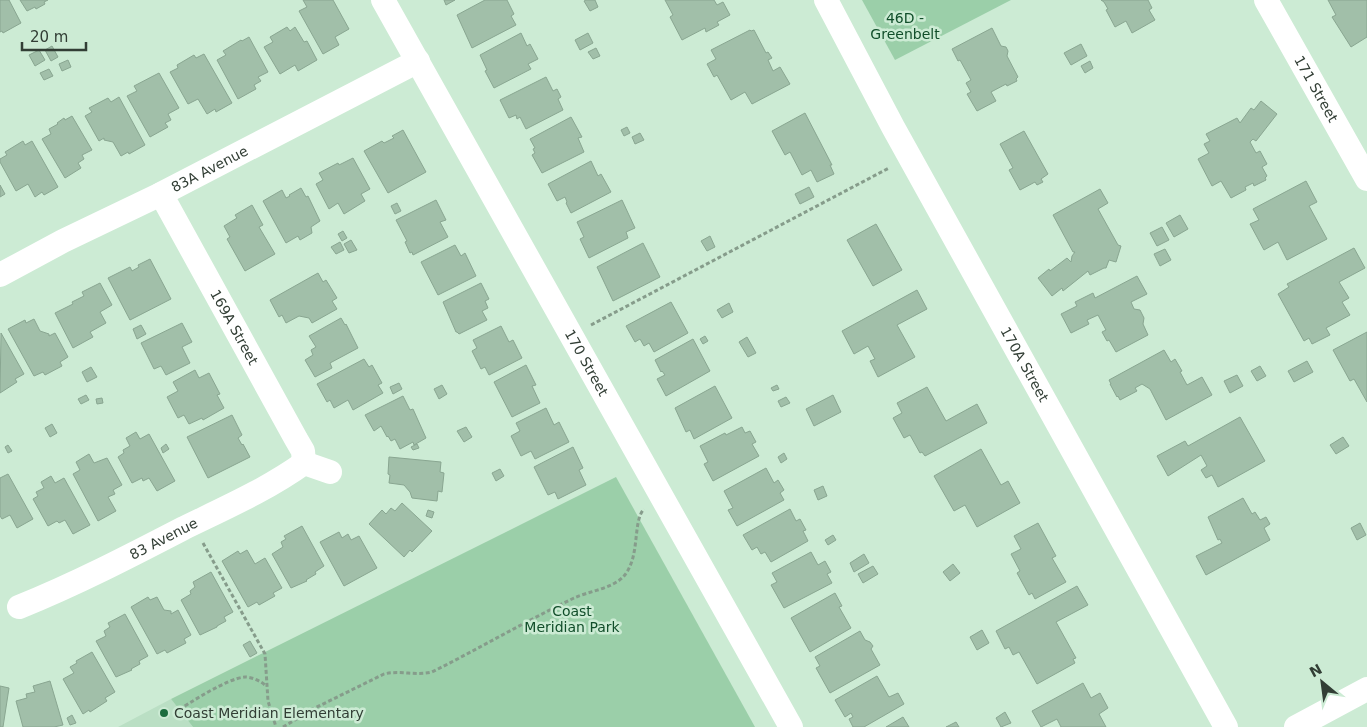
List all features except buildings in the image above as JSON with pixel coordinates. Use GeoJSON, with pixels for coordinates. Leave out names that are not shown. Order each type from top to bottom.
{"type":"FeatureCollection","features":[{"type":"Feature","properties":{"kind":"street","name":"170 Street"},"geometry":{"type":"LineString","coordinates":[[383,0],[791,727]]}},
{"type":"Feature","properties":{"kind":"street","name":"170A Street"},"geometry":{"type":"LineString","coordinates":[[826,0],[893,127],[1226,727]]}},
{"type":"Feature","properties":{"kind":"street","name":"171 Street"},"geometry":{"type":"LineString","coordinates":[[1266,0],[1367,179]]}},
{"type":"Feature","properties":{"kind":"street","name":"83A Avenue"},"geometry":{"type":"LineString","coordinates":[[0,275],[63,241],[161,194],[418,61]]}},
{"type":"Feature","properties":{"kind":"street","name":"169A Street"},"geometry":{"type":"LineString","coordinates":[[161,194],[300,445],[304,463]]}},
{"type":"Feature","properties":{"kind":"street"},"geometry":{"type":"LineString","coordinates":[[304,463],[330,472]]}},
{"type":"Feature","properties":{"kind":"street","name":"83 Avenue"},"geometry":{"type":"LineString","coordinates":[[19,607],[62,590],[193,524],[275,482],[304,463]]}},
{"type":"Feature","properties":{"kind":"street"},"geometry":{"type":"LineString","coordinates":[[1296,727],[1367,689]]}},
{"type":"Feature","properties":{"kind":"path"},"geometry":{"type":"LineString","coordinates":[[588,326],[889,168]]}},
{"type":"Feature","properties":{"kind":"path"},"geometry":{"type":"LineString","coordinates":[[283,727],[315,708],[384,674],[391,672],[421,674],[432,672],[575,598],[619,580],[630,567],[636,545],[639,518],[644,509]]}},
{"type":"Feature","properties":{"kind":"path"},"geometry":{"type":"LineString","coordinates":[[193,524],[265,654],[266,687],[270,711],[276,727]]}},
{"type":"Feature","properties":{"kind":"path"},"geometry":{"type":"LineString","coordinates":[[174,713],[200,697],[242,677],[257,680],[266,687]]}},
{"type":"Feature","properties":{"kind":"shaded area","name":"Coast Meridian Elementary"},"geometry":{"type":"Polygon","coordinates":[[[171,699],[193,727],[118,727],[171,699]]]}},
{"type":"Feature","properties":{"kind":"green space","name":"46D - Greenbelt"},"geometry":{"type":"Polygon","coordinates":[[[862,0],[1011,0],[895,60],[862,0]]]}},
{"type":"Feature","properties":{"kind":"green space","name":"Coast Meridian Park"},"geometry":{"type":"Polygon","coordinates":[[[616,477],[755,727],[193,727],[171,699],[616,477]]]}},
{"type":"Feature","properties":{"kind":"place","name":"Coast Meridian Elementary"},"geometry":{"type":"Point","coordinates":[164,713]}}]}
